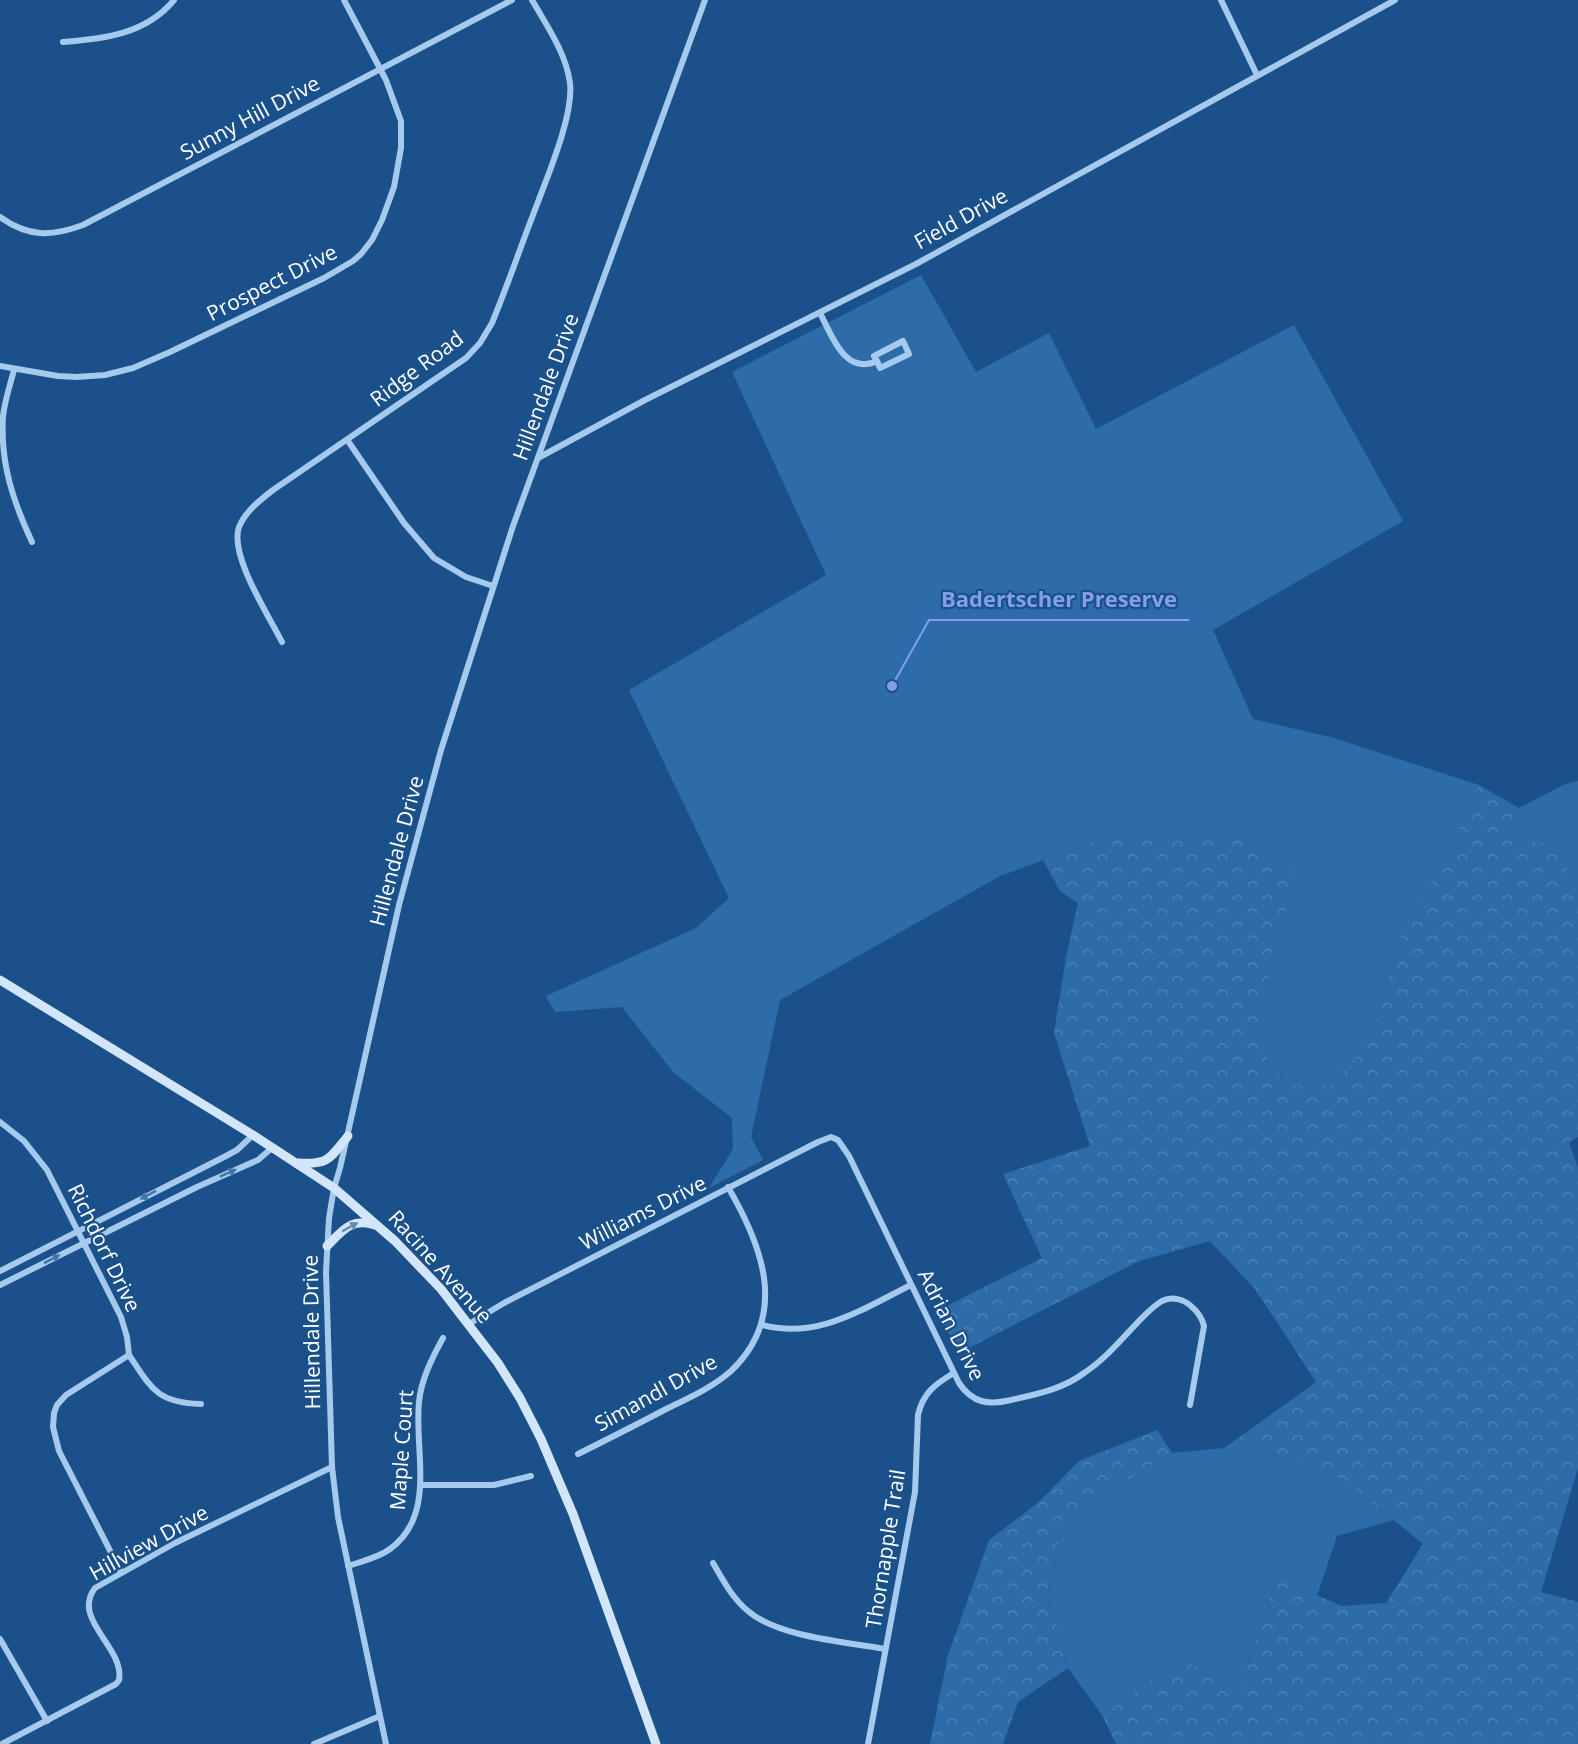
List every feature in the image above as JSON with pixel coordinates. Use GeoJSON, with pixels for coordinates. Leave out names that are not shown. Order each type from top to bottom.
{"type":"FeatureCollection","features":[{"type":"Feature","properties":{"kind":"main road","name":"Racine Avenue"},"geometry":{"type":"LineString","coordinates":[[0,980],[253,1135],[334,1188],[379,1226],[418,1264],[469,1324],[520,1398],[553,1464],[656,1744]]}},
{"type":"Feature","properties":{"kind":"main road"},"geometry":{"type":"LineString","coordinates":[[297,1163],[317,1164],[325,1161],[348,1136]]}},
{"type":"Feature","properties":{"kind":"main road"},"geometry":{"type":"LineString","coordinates":[[327,1246],[340,1232],[355,1222],[363,1221],[379,1226]]}},
{"type":"Feature","properties":{"kind":"street"},"geometry":{"type":"LineString","coordinates":[[63,42],[111,37],[130,32],[149,22],[174,0]]}},
{"type":"Feature","properties":{"kind":"street","name":"Prospect Drive"},"geometry":{"type":"LineString","coordinates":[[0,366],[14,370],[76,377],[105,375],[132,368],[304,288],[353,261],[372,240],[387,208],[397,176],[401,148],[401,122],[380,69],[344,0]]}},
{"type":"Feature","properties":{"kind":"street","name":"Sunny Hill Drive"},"geometry":{"type":"LineString","coordinates":[[0,217],[11,225],[36,234],[72,229],[512,0]]}},
{"type":"Feature","properties":{"kind":"street","name":"Ridge Road"},"geometry":{"type":"LineString","coordinates":[[282,642],[243,567],[237,537],[238,530],[248,513],[263,498],[466,358],[480,343],[492,323],[543,189],[570,103],[570,84],[566,64],[532,0]]}},
{"type":"Feature","properties":{"kind":"street","name":"Hillendale Drive"},"geometry":{"type":"LineString","coordinates":[[386,1744],[338,1517],[332,1467],[326,1314],[327,1246],[334,1188],[348,1136],[399,905],[442,746],[493,586],[538,458],[705,0]]}},
{"type":"Feature","properties":{"kind":"street"},"geometry":{"type":"LineString","coordinates":[[1221,0],[1257,75]]}},
{"type":"Feature","properties":{"kind":"street","name":"Field Drive"},"geometry":{"type":"LineString","coordinates":[[538,458],[645,400],[916,264],[1395,0]]}},
{"type":"Feature","properties":{"kind":"street"},"geometry":{"type":"LineString","coordinates":[[820,313],[844,356],[855,365],[869,365],[877,361]]}},
{"type":"Feature","properties":{"kind":"street"},"geometry":{"type":"LineString","coordinates":[[903,341],[909,354],[880,368],[877,361],[874,356],[903,341]]}},
{"type":"Feature","properties":{"kind":"street"},"geometry":{"type":"LineString","coordinates":[[14,370],[3,414],[2,461],[9,489],[32,542]]}},
{"type":"Feature","properties":{"kind":"street"},"geometry":{"type":"LineString","coordinates":[[348,441],[404,523],[429,552],[455,572],[493,586]]}},
{"type":"Feature","properties":{"kind":"street","name":"Richdorf Drive"},"geometry":{"type":"LineString","coordinates":[[0,1122],[16,1133],[39,1159],[79,1231],[121,1317],[129,1355]]}},
{"type":"Feature","properties":{"kind":"street"},"geometry":{"type":"LineString","coordinates":[[0,1271],[237,1150],[253,1135]]}},
{"type":"Feature","properties":{"kind":"street","name":"Williams Drive"},"geometry":{"type":"LineString","coordinates":[[469,1324],[504,1303],[818,1142],[835,1138]]}},
{"type":"Feature","properties":{"kind":"street","name":"Adrian Drive"},"geometry":{"type":"LineString","coordinates":[[835,1138],[849,1156],[954,1373],[970,1397],[988,1403],[1001,1402],[1055,1389],[1075,1380],[1094,1366],[1160,1303],[1164,1300],[1179,1299],[1194,1308],[1203,1320],[1204,1326],[1190,1405]]}},
{"type":"Feature","properties":{"kind":"street"},"geometry":{"type":"LineString","coordinates":[[0,1285],[197,1187],[258,1160],[273,1148]]}},
{"type":"Feature","properties":{"kind":"street","name":"Simandl Drive"},"geometry":{"type":"LineString","coordinates":[[578,1454],[694,1395],[720,1379],[740,1361],[762,1325],[766,1295],[762,1264],[751,1230],[728,1188]]}},
{"type":"Feature","properties":{"kind":"street"},"geometry":{"type":"LineString","coordinates":[[762,1325],[786,1329],[819,1327],[844,1318],[911,1285]]}},
{"type":"Feature","properties":{"kind":"street","name":"Maple Court"},"geometry":{"type":"LineString","coordinates":[[348,1566],[383,1553],[399,1542],[413,1523],[417,1512],[420,1485],[419,1404],[424,1380],[443,1338]]}},
{"type":"Feature","properties":{"kind":"street"},"geometry":{"type":"LineString","coordinates":[[121,1572],[59,1451],[53,1427],[57,1405],[66,1395],[129,1355],[149,1385],[162,1396],[182,1404],[201,1404]]}},
{"type":"Feature","properties":{"kind":"street","name":"Thornapple Trail"},"geometry":{"type":"LineString","coordinates":[[868,1744],[915,1492],[920,1404],[933,1386],[954,1373]]}},
{"type":"Feature","properties":{"kind":"street","name":"Hillview Drive"},"geometry":{"type":"LineString","coordinates":[[2,1744],[116,1684],[119,1680],[117,1663],[92,1618],[88,1601],[95,1588],[175,1543],[332,1467]]}},
{"type":"Feature","properties":{"kind":"street"},"geometry":{"type":"LineString","coordinates":[[420,1485],[494,1485],[531,1476]]}},
{"type":"Feature","properties":{"kind":"street"},"geometry":{"type":"LineString","coordinates":[[713,1563],[740,1604],[765,1622],[795,1632],[885,1649]]}},
{"type":"Feature","properties":{"kind":"street"},"geometry":{"type":"LineString","coordinates":[[0,1639],[47,1721]]}},
{"type":"Feature","properties":{"kind":"street"},"geometry":{"type":"LineString","coordinates":[[314,1744],[380,1716]]}},
{"type":"Feature","properties":{"kind":"green space"},"geometry":{"type":"Polygon","coordinates":[[[921,275],[976,372],[1049,333],[1096,429],[1294,325],[1403,521],[1213,630],[1253,719],[1334,738],[1479,785],[1478,789],[1519,808],[1565,784],[1578,781],[1578,981],[1330,1086],[1287,1084],[1253,1039],[1278,935],[1094,842],[1000,876],[780,1000],[751,1137],[763,1160],[709,1188],[733,1149],[732,1118],[673,1072],[622,1007],[555,1012],[546,996],[696,928],[729,898],[629,690],[826,575],[732,372],[921,275]]]}},
{"type":"Feature","properties":{"kind":"green space"},"geometry":{"type":"Polygon","coordinates":[[[1479,785],[1519,808],[1506,834],[1558,848],[1574,885],[1578,889],[1578,1137],[1569,1142],[1578,1168],[1578,1468],[1541,1592],[1578,1602],[1578,1744],[1116,1744],[1102,1715],[1181,1660],[1240,1687],[1277,1578],[1342,1606],[1386,1603],[1423,1544],[1346,1481],[1237,1439],[1316,1382],[1255,1289],[1210,1241],[1139,1261],[959,1353],[937,1311],[1042,1258],[1003,1174],[1090,1146],[1054,1033],[1066,957],[1078,903],[1060,891],[1043,860],[1094,842],[1235,833],[1297,873],[1280,929],[1253,1039],[1287,1084],[1330,1086],[1371,1041],[1401,936],[1454,842],[1479,785]]]}},
{"type":"Feature","properties":{"kind":"green space"},"geometry":{"type":"Polygon","coordinates":[[[1157,1430],[1172,1453],[1063,1518],[1048,1596],[1068,1668],[1018,1702],[1003,1744],[930,1744],[948,1655],[989,1540],[1039,1502],[1079,1461],[1157,1430]]]}},
{"type":"Feature","properties":{"kind":"green space"},"geometry":{"type":"Polygon","coordinates":[[[1237,1439],[1346,1481],[1394,1520],[1337,1536],[1317,1596],[1277,1579],[1240,1687],[1181,1661],[1102,1715],[1068,1668],[1048,1596],[1063,1517],[1172,1453],[1224,1448],[1237,1439]]]}},
{"type":"Feature","properties":{"kind":"place","name":"Badertscher Preserve"},"geometry":{"type":"Point","coordinates":[892,686]}}]}
